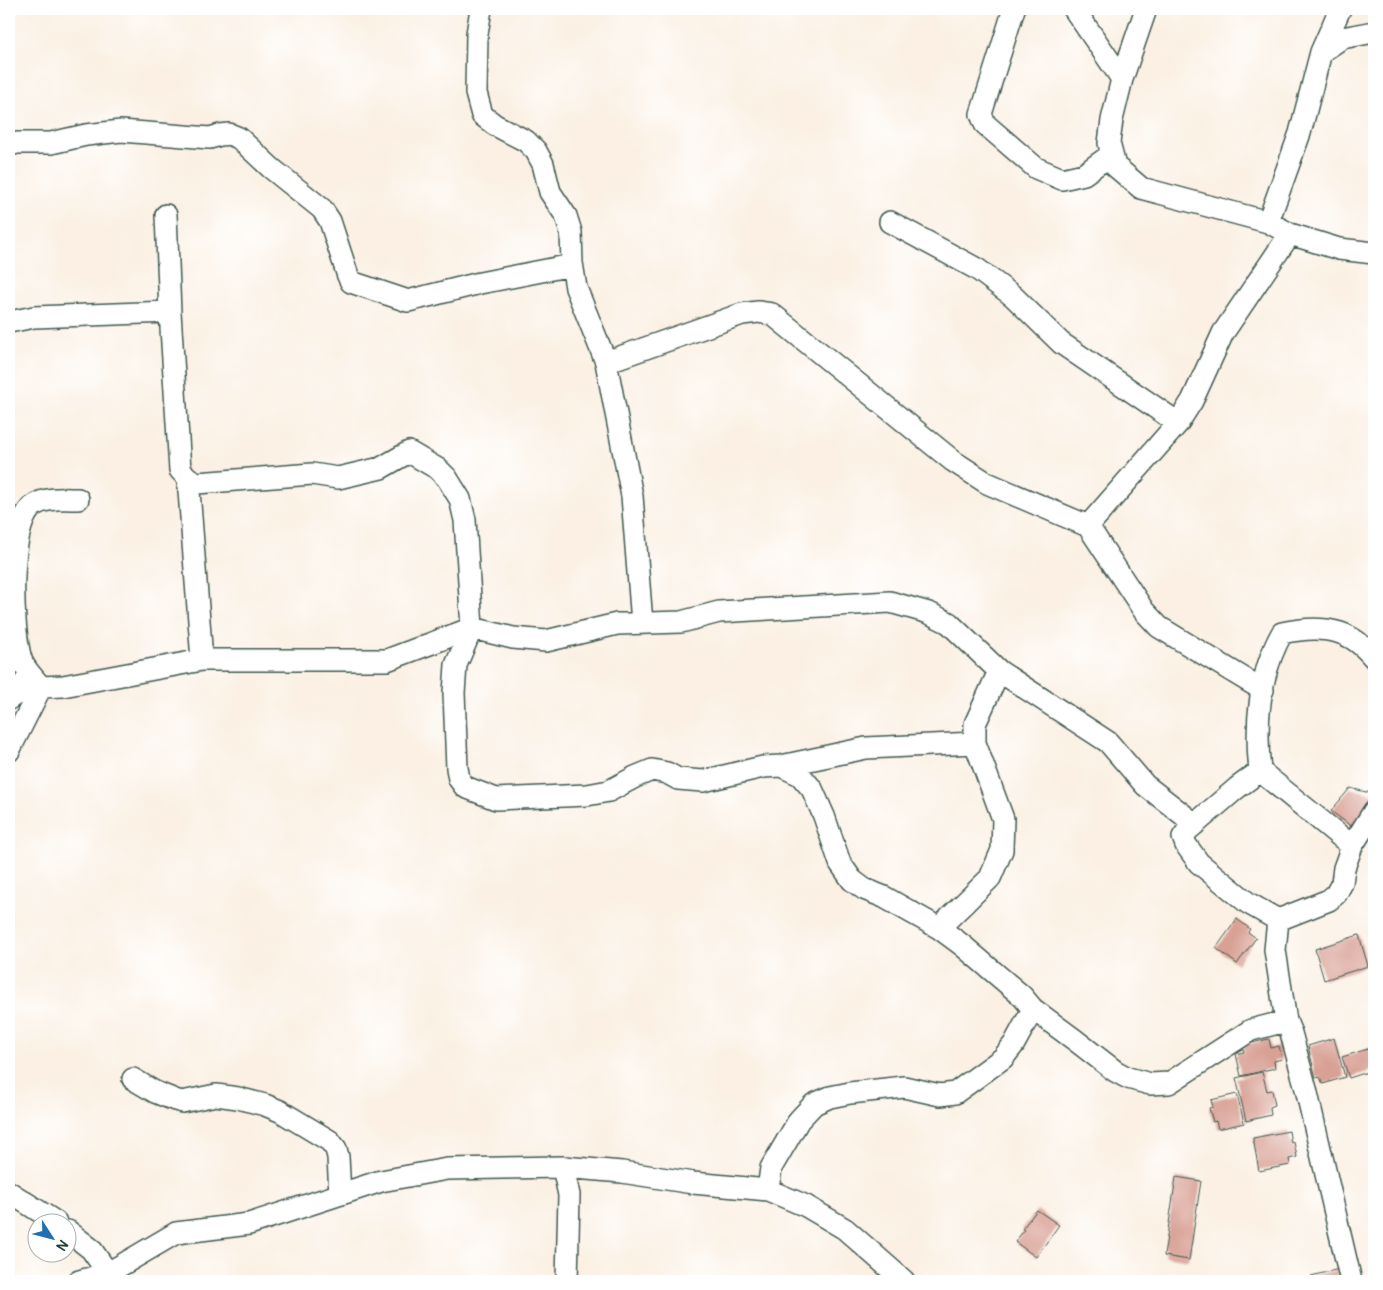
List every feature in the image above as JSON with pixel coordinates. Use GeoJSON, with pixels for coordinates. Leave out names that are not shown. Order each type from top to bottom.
{"type":"FeatureCollection","features":[{"type":"Feature","properties":{"kind":"street"},"geometry":{"type":"LineString","coordinates":[[481,9],[477,34],[476,93],[482,115],[495,125],[526,141],[536,151],[543,164],[550,192],[566,216],[569,224],[576,288],[606,362],[632,496],[642,623]]}},
{"type":"Feature","properties":{"kind":"street"},"geometry":{"type":"LineString","coordinates":[[1014,9],[982,114],[985,124],[1036,168],[1062,179],[1084,174],[1112,154]]}},
{"type":"Feature","properties":{"kind":"street"},"geometry":{"type":"LineString","coordinates":[[1074,9],[1122,79]]}},
{"type":"Feature","properties":{"kind":"street"},"geometry":{"type":"LineString","coordinates":[[1146,9],[1122,79],[1112,120],[1109,143],[1115,166],[1141,188],[1268,222],[1290,234],[1339,250],[1374,254]]}},
{"type":"Feature","properties":{"kind":"street"},"geometry":{"type":"LineString","coordinates":[[1268,222],[1300,133],[1321,52],[1340,9]]}},
{"type":"Feature","properties":{"kind":"street"},"geometry":{"type":"LineString","coordinates":[[1321,52],[1342,38],[1374,32]]}},
{"type":"Feature","properties":{"kind":"street"},"geometry":{"type":"LineString","coordinates":[[9,145],[17,143],[50,143],[86,135],[121,131],[210,138],[220,134],[230,134],[239,138],[271,168],[322,209],[330,221],[351,282],[408,301],[480,283],[572,265]]}},
{"type":"Feature","properties":{"kind":"street"},"geometry":{"type":"LineString","coordinates":[[166,215],[180,470],[188,478],[197,484],[312,474],[338,478],[381,468],[409,452],[438,469],[447,478],[460,499],[465,520],[472,628],[456,665],[454,693],[457,768],[459,779],[465,787],[496,799],[587,796],[608,791],[652,770],[667,773],[678,779],[703,781],[763,767],[781,766],[866,748],[975,743]]}},
{"type":"Feature","properties":{"kind":"street"},"geometry":{"type":"LineString","coordinates":[[890,222],[977,269],[1013,296],[1061,343],[1178,423]]}},
{"type":"Feature","properties":{"kind":"street"},"geometry":{"type":"LineString","coordinates":[[1088,526],[1178,423],[1192,401],[1223,333],[1290,234]]}},
{"type":"Feature","properties":{"kind":"street"},"geometry":{"type":"LineString","coordinates":[[9,322],[34,317],[170,312]]}},
{"type":"Feature","properties":{"kind":"street"},"geometry":{"type":"LineString","coordinates":[[606,362],[742,314],[758,312],[772,314],[953,461],[988,483],[1088,526],[1144,611],[1159,627],[1263,690]]}},
{"type":"Feature","properties":{"kind":"street"},"geometry":{"type":"LineString","coordinates":[[188,478],[202,660]]}},
{"type":"Feature","properties":{"kind":"street"},"geometry":{"type":"LineString","coordinates":[[41,687],[21,661],[14,628],[15,519],[39,502],[78,499]]}},
{"type":"Feature","properties":{"kind":"street"},"geometry":{"type":"LineString","coordinates":[[9,700],[25,682],[41,687],[63,686],[202,660],[387,660],[472,628],[513,638],[546,641],[617,624],[681,622],[719,612],[890,602],[929,613],[949,623],[998,671],[1108,742],[1145,785],[1195,824]]}},
{"type":"Feature","properties":{"kind":"street"},"geometry":{"type":"LineString","coordinates":[[1352,846],[1260,771],[1258,720],[1263,690],[1274,647],[1282,633],[1316,629],[1340,632],[1354,639],[1374,658]]}},
{"type":"Feature","properties":{"kind":"street"},"geometry":{"type":"LineString","coordinates":[[939,928],[990,878],[1002,850],[1003,819],[975,743],[975,724],[998,671]]}},
{"type":"Feature","properties":{"kind":"street"},"geometry":{"type":"LineString","coordinates":[[9,751],[41,687]]}},
{"type":"Feature","properties":{"kind":"street"},"geometry":{"type":"LineString","coordinates":[[781,766],[800,775],[812,789],[824,816],[840,863],[852,880],[864,889],[884,897],[939,928],[1022,996],[1033,1010],[1114,1071],[1128,1078],[1150,1084],[1169,1083],[1223,1046],[1251,1030],[1286,1021]]}},
{"type":"Feature","properties":{"kind":"street"},"geometry":{"type":"LineString","coordinates":[[1260,771],[1195,824],[1183,837],[1186,845],[1199,863],[1248,903],[1278,920]]}},
{"type":"Feature","properties":{"kind":"street"},"geometry":{"type":"LineString","coordinates":[[1278,920],[1329,900],[1336,894],[1342,883],[1344,868],[1352,846],[1374,812]]}},
{"type":"Feature","properties":{"kind":"street"},"geometry":{"type":"LineString","coordinates":[[1278,920],[1275,950],[1286,1021],[1306,1089],[1351,1281]]}},
{"type":"Feature","properties":{"kind":"street"},"geometry":{"type":"LineString","coordinates":[[768,1190],[771,1168],[800,1120],[814,1104],[830,1097],[850,1093],[904,1087],[940,1095],[955,1093],[1003,1058],[1014,1044],[1033,1010]]}},
{"type":"Feature","properties":{"kind":"street"},"geometry":{"type":"LineString","coordinates":[[133,1079],[155,1092],[182,1102],[216,1095],[254,1102],[280,1111],[330,1142],[336,1149],[340,1194]]}},
{"type":"Feature","properties":{"kind":"street"},"geometry":{"type":"LineString","coordinates":[[563,1167],[569,1195],[567,1281]]}},
{"type":"Feature","properties":{"kind":"street"},"geometry":{"type":"LineString","coordinates":[[79,1281],[108,1273],[176,1233],[249,1224],[381,1181],[447,1169],[563,1167],[622,1172],[693,1183],[768,1190],[806,1206],[845,1229],[884,1272],[904,1281]]}},
{"type":"Feature","properties":{"kind":"street"},"geometry":{"type":"LineString","coordinates":[[9,1192],[40,1212]]}},
{"type":"Feature","properties":{"kind":"street"},"geometry":{"type":"LineString","coordinates":[[78,1239],[91,1249],[108,1273]]}},
{"type":"Feature","properties":{"kind":"building"},"geometry":{"type":"Polygon","coordinates":[[[1350,788],[1374,794],[1374,798],[1352,827],[1331,811],[1350,788]]]}},
{"type":"Feature","properties":{"kind":"building"},"geometry":{"type":"Polygon","coordinates":[[[1237,919],[1250,929],[1248,932],[1256,938],[1237,964],[1216,948],[1237,919]]]}},
{"type":"Feature","properties":{"kind":"building"},"geometry":{"type":"Polygon","coordinates":[[[1359,935],[1368,966],[1324,980],[1315,949],[1359,935]]]}},
{"type":"Feature","properties":{"kind":"building"},"geometry":{"type":"Polygon","coordinates":[[[1334,1038],[1345,1077],[1323,1084],[1320,1077],[1316,1078],[1308,1046],[1334,1038]]]}},
{"type":"Feature","properties":{"kind":"building"},"geometry":{"type":"Polygon","coordinates":[[[1269,1039],[1271,1048],[1279,1046],[1282,1059],[1274,1061],[1275,1068],[1241,1076],[1236,1054],[1244,1052],[1243,1045],[1269,1039]]]}},
{"type":"Feature","properties":{"kind":"building"},"geometry":{"type":"Polygon","coordinates":[[[1374,1047],[1374,1070],[1349,1078],[1342,1057],[1374,1047]]]}},
{"type":"Feature","properties":{"kind":"building"},"geometry":{"type":"Polygon","coordinates":[[[1262,1072],[1267,1091],[1272,1090],[1275,1105],[1270,1107],[1271,1115],[1246,1121],[1236,1078],[1262,1072]]]}},
{"type":"Feature","properties":{"kind":"building"},"geometry":{"type":"Polygon","coordinates":[[[1237,1094],[1244,1123],[1218,1129],[1216,1121],[1213,1122],[1209,1108],[1213,1107],[1211,1100],[1237,1094]]]}},
{"type":"Feature","properties":{"kind":"building"},"geometry":{"type":"Polygon","coordinates":[[[1289,1131],[1291,1143],[1294,1142],[1297,1157],[1289,1159],[1290,1165],[1259,1171],[1253,1138],[1289,1131]]]}},
{"type":"Feature","properties":{"kind":"building"},"geometry":{"type":"Polygon","coordinates":[[[1374,1144],[1374,1156],[1371,1145],[1374,1144]]]}},
{"type":"Feature","properties":{"kind":"building"},"geometry":{"type":"Polygon","coordinates":[[[1176,1177],[1201,1181],[1189,1260],[1164,1256],[1176,1177]]]}},
{"type":"Feature","properties":{"kind":"building"},"geometry":{"type":"Polygon","coordinates":[[[1037,1210],[1059,1225],[1036,1257],[1015,1242],[1024,1230],[1022,1229],[1037,1210]]]}},
{"type":"Feature","properties":{"kind":"building"},"geometry":{"type":"Polygon","coordinates":[[[1339,1269],[1342,1281],[1313,1281],[1311,1276],[1339,1269]]]}}]}
